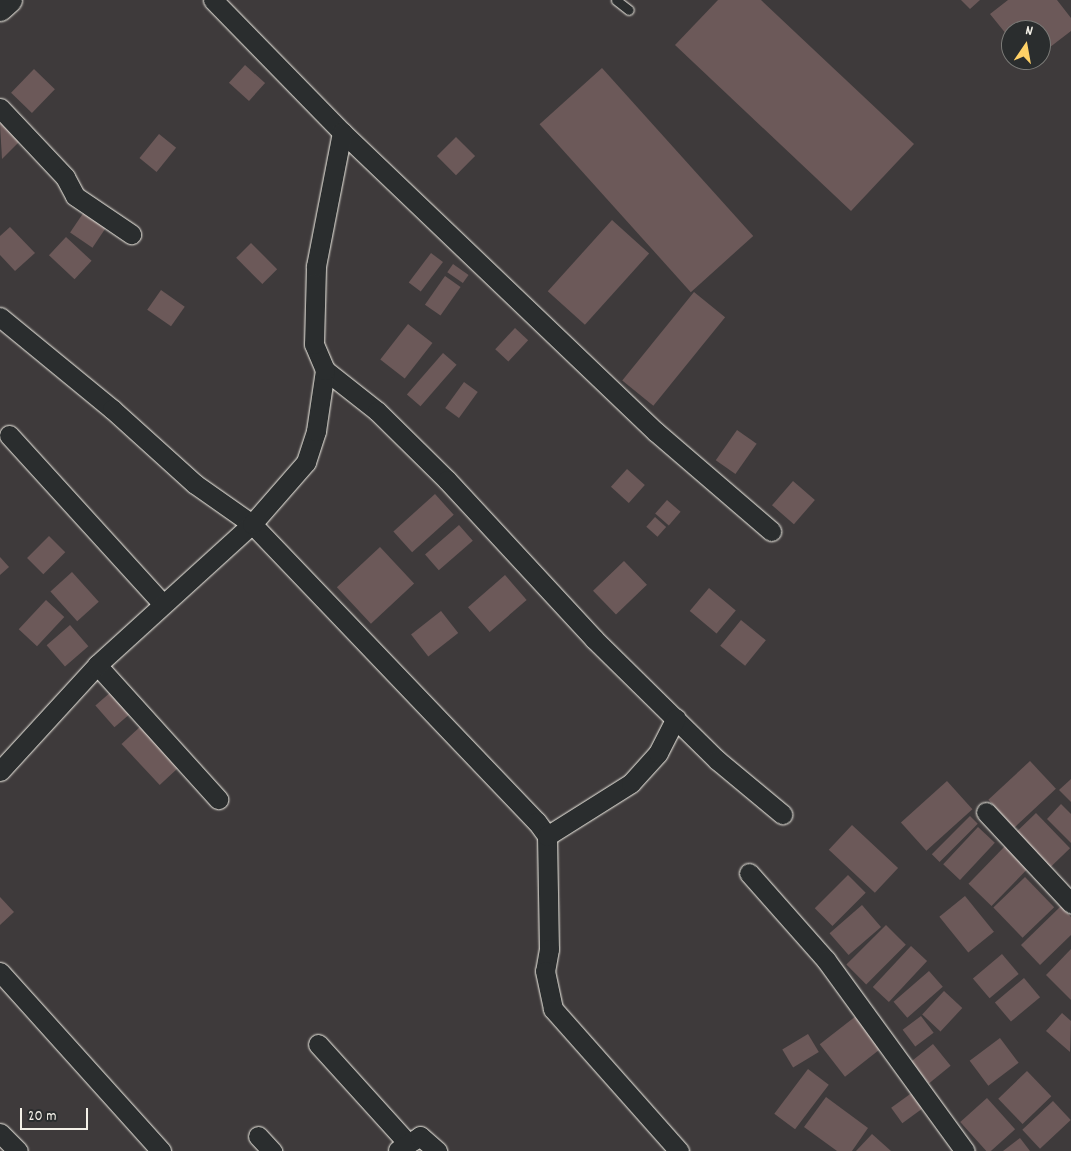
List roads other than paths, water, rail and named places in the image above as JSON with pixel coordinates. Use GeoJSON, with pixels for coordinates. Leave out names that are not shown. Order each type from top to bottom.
{"type":"FeatureCollection","features":[{"type":"Feature","properties":{"kind":"main road"},"geometry":{"type":"LineString","coordinates":[[0,8],[10,0]]}},
{"type":"Feature","properties":{"kind":"street"},"geometry":{"type":"LineString","coordinates":[[213,0],[342,132],[656,432],[771,532]]}},
{"type":"Feature","properties":{"kind":"street"},"geometry":{"type":"LineString","coordinates":[[0,108],[65,177],[75,196],[131,234]]}},
{"type":"Feature","properties":{"kind":"street"},"geometry":{"type":"LineString","coordinates":[[342,132],[316,266],[314,344],[325,370],[377,411],[447,480],[588,632],[717,760],[782,814]]}},
{"type":"Feature","properties":{"kind":"street"},"geometry":{"type":"LineString","coordinates":[[0,317],[112,409],[195,484],[252,524],[548,836],[549,949],[545,971],[553,1010],[679,1151]]}},
{"type":"Feature","properties":{"kind":"street"},"geometry":{"type":"LineString","coordinates":[[0,770],[96,665],[161,602],[252,524],[306,462],[316,431],[325,370]]}},
{"type":"Feature","properties":{"kind":"street"},"geometry":{"type":"LineString","coordinates":[[9,435],[161,602]]}},
{"type":"Feature","properties":{"kind":"street"},"geometry":{"type":"LineString","coordinates":[[96,665],[218,799]]}},
{"type":"Feature","properties":{"kind":"street"},"geometry":{"type":"LineString","coordinates":[[548,836],[631,782],[658,753],[676,718]]}},
{"type":"Feature","properties":{"kind":"street"},"geometry":{"type":"LineString","coordinates":[[986,812],[1071,903]]}},
{"type":"Feature","properties":{"kind":"street"},"geometry":{"type":"LineString","coordinates":[[750,873],[826,960],[965,1151]]}},
{"type":"Feature","properties":{"kind":"street"},"geometry":{"type":"LineString","coordinates":[[0,972],[160,1151]]}},
{"type":"Feature","properties":{"kind":"street"},"geometry":{"type":"LineString","coordinates":[[318,1044],[402,1147],[424,1138],[437,1151]]}},
{"type":"Feature","properties":{"kind":"street"},"geometry":{"type":"LineString","coordinates":[[0,1133],[18,1151]]}},
{"type":"Feature","properties":{"kind":"street"},"geometry":{"type":"LineString","coordinates":[[258,1136],[272,1151]]}},
{"type":"Feature","properties":{"kind":"lane"},"geometry":{"type":"LineString","coordinates":[[616,0],[629,10]]}}]}
